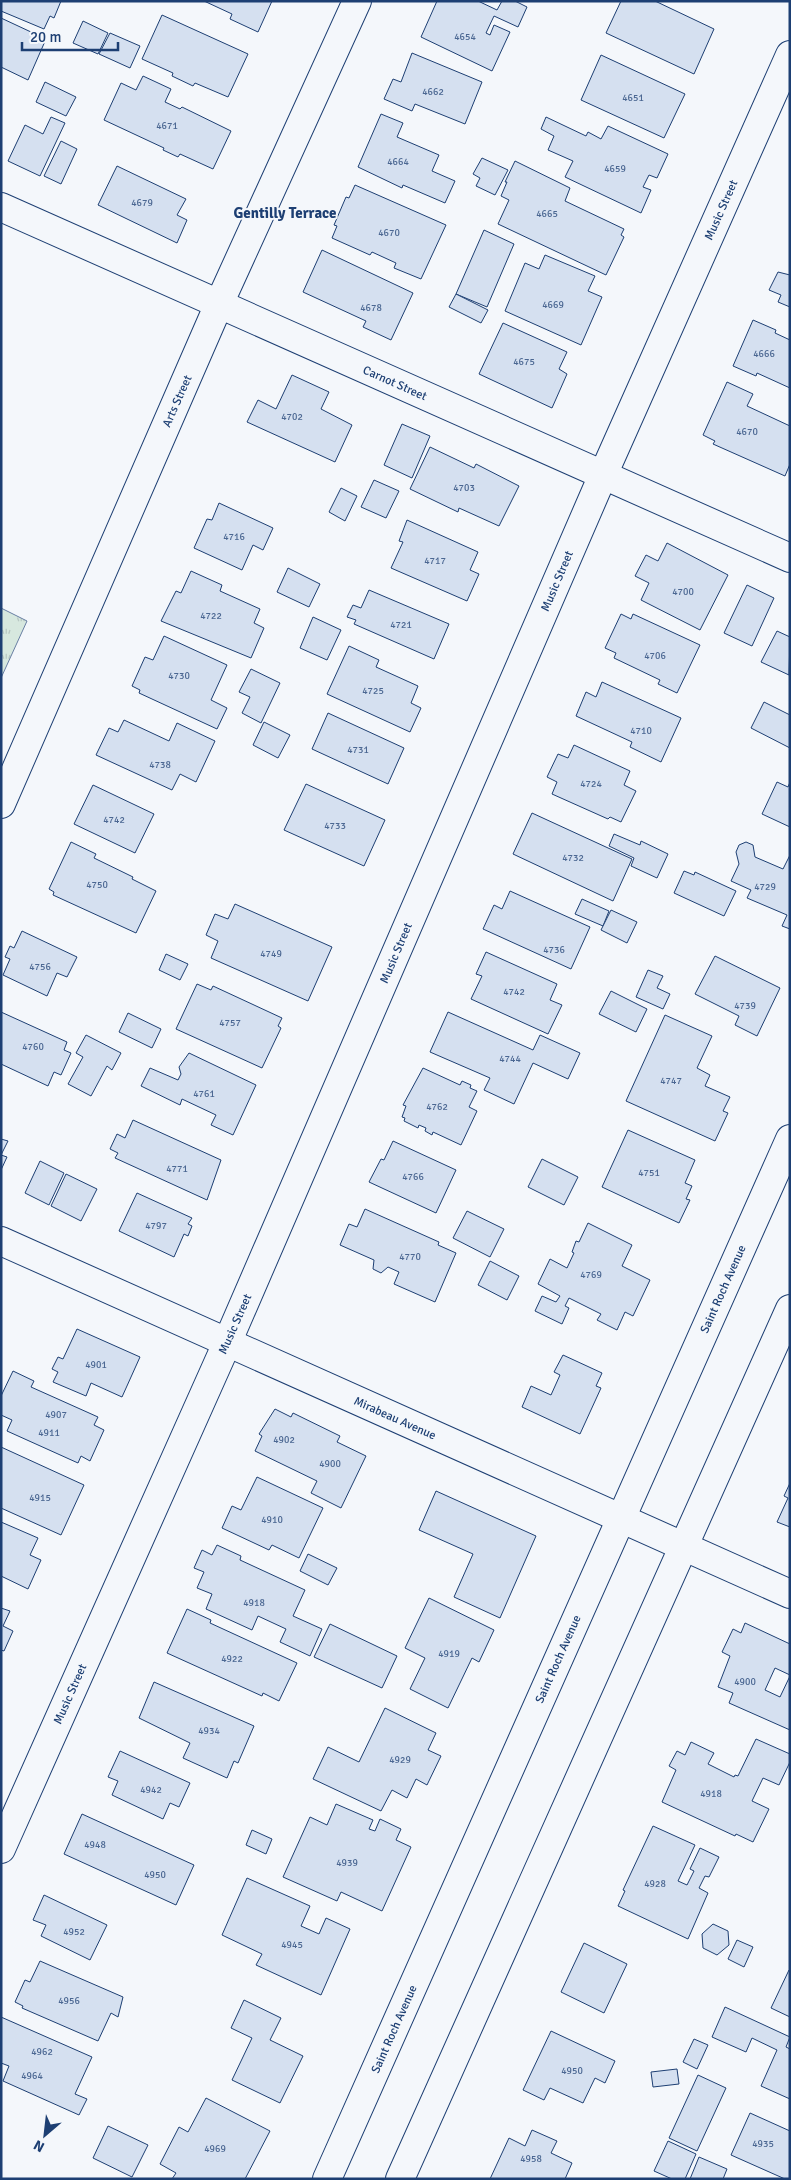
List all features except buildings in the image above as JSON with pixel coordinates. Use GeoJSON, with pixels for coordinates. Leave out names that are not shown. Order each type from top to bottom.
{"type":"FeatureCollection","features":[{"type":"Feature","properties":{"kind":"street","name":"Arts Street"},"geometry":{"type":"LineString","coordinates":[[1,804],[219,304],[357,1]]}},
{"type":"Feature","properties":{"kind":"street","name":"Music Street"},"geometry":{"type":"LineString","coordinates":[[1,1849],[227,1343],[603,475],[790,56]]}},
{"type":"Feature","properties":{"kind":"street","name":"Carnot Street"},"geometry":{"type":"LineString","coordinates":[[1,207],[790,558]]}},
{"type":"Feature","properties":{"kind":"street","name":"Saint Roch Avenue"},"geometry":{"type":"LineString","coordinates":[[327,2179],[790,1139]]}},
{"type":"Feature","properties":{"kind":"street","name":"Mirabeau Avenue"},"geometry":{"type":"LineString","coordinates":[[1,1241],[790,1594]]}},
{"type":"Feature","properties":{"kind":"street"},"geometry":{"type":"LineString","coordinates":[[400,2179],[790,1309]]}},
{"type":"Feature","properties":{"kind":"green space"},"geometry":{"type":"Polygon","coordinates":[[[1,608],[27,621],[1,678],[1,608]]]}},
{"type":"Feature","properties":{"kind":"district","name":"Gentilly Terrace"},"geometry":{"type":"Point","coordinates":[285,213]}}]}
